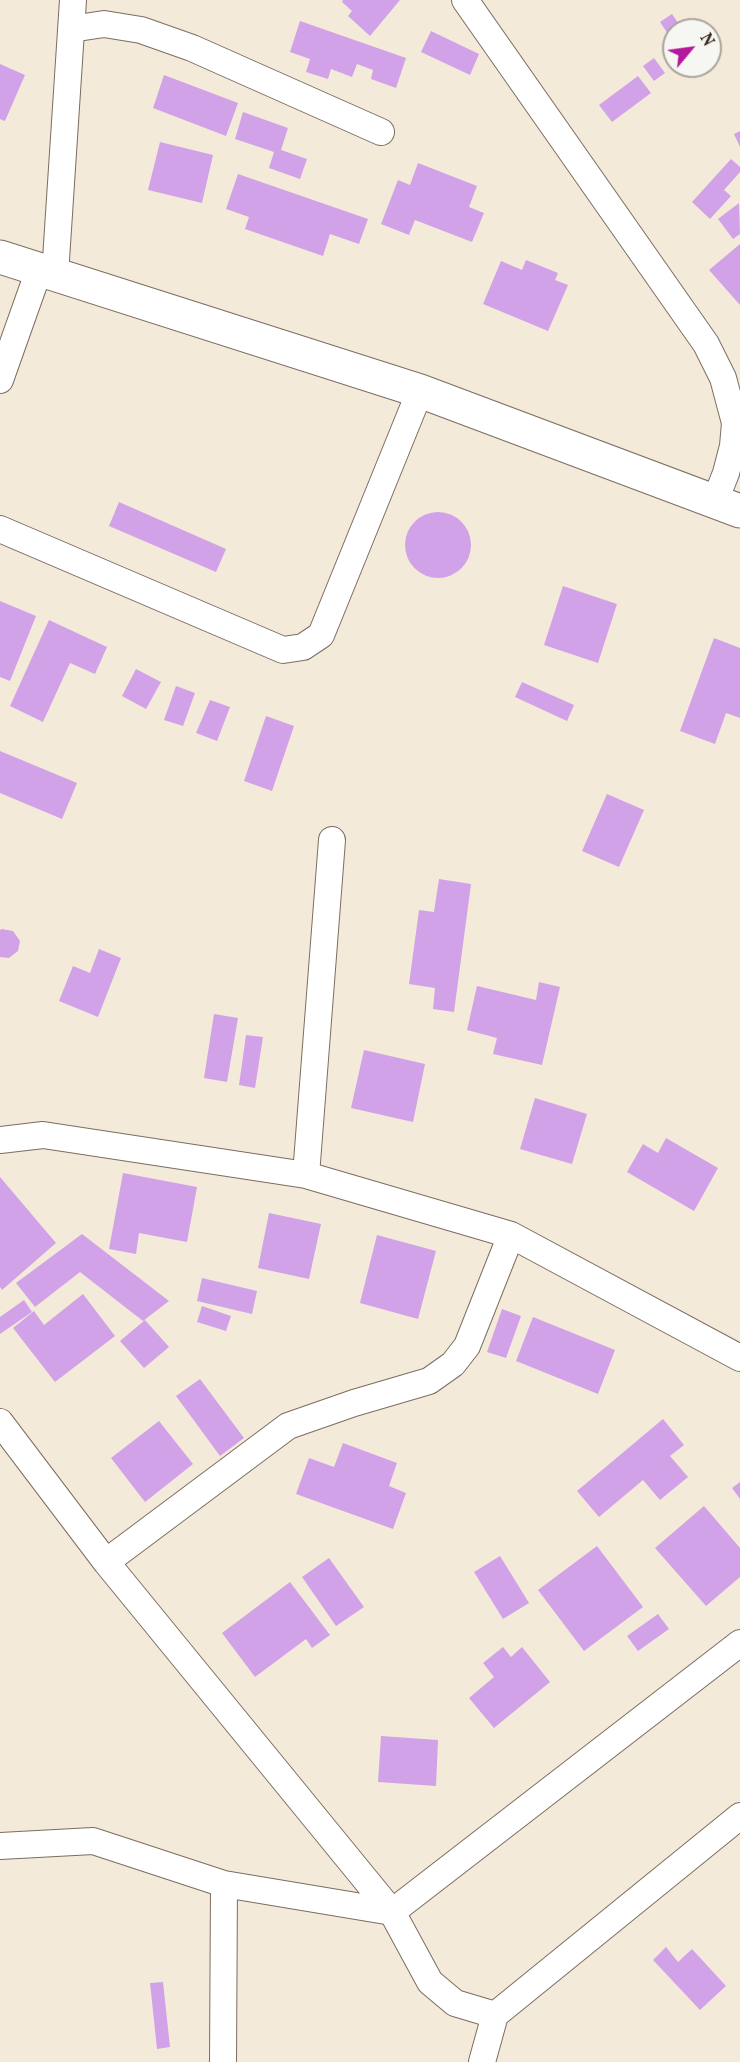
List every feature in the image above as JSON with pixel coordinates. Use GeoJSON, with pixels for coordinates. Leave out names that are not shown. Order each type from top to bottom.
{"type":"FeatureCollection","features":[{"type":"Feature","properties":{"kind":"highway"},"geometry":{"type":"LineString","coordinates":[[0,257],[420,391],[728,506]]}},
{"type":"Feature","properties":{"kind":"street"},"geometry":{"type":"LineString","coordinates":[[0,380],[47,273],[73,0]]}},
{"type":"Feature","properties":{"kind":"street"},"geometry":{"type":"LineString","coordinates":[[465,0],[706,344],[723,378],[735,423],[733,446],[726,473],[728,506]]}},
{"type":"Feature","properties":{"kind":"street"},"geometry":{"type":"LineString","coordinates":[[71,29],[104,24],[141,30],[182,44],[381,132]]}},
{"type":"Feature","properties":{"kind":"street"},"geometry":{"type":"LineString","coordinates":[[0,529],[283,650],[303,647],[321,634],[420,391]]}},
{"type":"Feature","properties":{"kind":"street"},"geometry":{"type":"LineString","coordinates":[[306,1176],[332,840]]}},
{"type":"Feature","properties":{"kind":"street"},"geometry":{"type":"LineString","coordinates":[[0,1140],[44,1135],[306,1176],[511,1235],[740,1358]]}},
{"type":"Feature","properties":{"kind":"street"},"geometry":{"type":"LineString","coordinates":[[106,1562],[288,1426],[354,1403],[429,1381],[453,1364],[467,1346],[511,1235]]}},
{"type":"Feature","properties":{"kind":"street"},"geometry":{"type":"LineString","coordinates":[[0,1422],[106,1562],[392,1912],[430,1982],[455,2003],[495,2014]]}},
{"type":"Feature","properties":{"kind":"street"},"geometry":{"type":"LineString","coordinates":[[0,1846],[93,1841],[224,1884],[392,1912],[740,1643]]}},
{"type":"Feature","properties":{"kind":"street"},"geometry":{"type":"LineString","coordinates":[[482,2062],[495,2014],[740,1816]]}},
{"type":"Feature","properties":{"kind":"street"},"geometry":{"type":"LineString","coordinates":[[224,1884],[224,2062]]}},
{"type":"Feature","properties":{"kind":"building"},"geometry":{"type":"Polygon","coordinates":[[[343,0],[400,0],[370,36],[348,16],[352,11],[342,2],[343,0]]]}},
{"type":"Feature","properties":{"kind":"building"},"geometry":{"type":"Polygon","coordinates":[[[300,21],[406,58],[396,88],[371,79],[373,70],[357,64],[352,77],[331,69],[328,79],[306,72],[310,59],[290,52],[300,21]]]}},
{"type":"Feature","properties":{"kind":"building"},"geometry":{"type":"Polygon","coordinates":[[[431,31],[479,54],[470,75],[421,52],[431,31]]]}},
{"type":"Feature","properties":{"kind":"building"},"geometry":{"type":"Polygon","coordinates":[[[654,58],[662,69],[662,75],[654,81],[643,66],[654,58]]]}},
{"type":"Feature","properties":{"kind":"building"},"geometry":{"type":"Polygon","coordinates":[[[0,64],[25,75],[5,121],[0,119],[0,64]]]}},
{"type":"Feature","properties":{"kind":"building"},"geometry":{"type":"Polygon","coordinates":[[[164,75],[238,103],[226,136],[153,108],[164,75]]]}},
{"type":"Feature","properties":{"kind":"building"},"geometry":{"type":"Polygon","coordinates":[[[638,76],[651,93],[612,122],[599,105],[638,76]]]}},
{"type":"Feature","properties":{"kind":"building"},"geometry":{"type":"Polygon","coordinates":[[[243,112],[288,128],[281,150],[307,159],[300,179],[269,168],[274,152],[235,139],[243,112]]]}},
{"type":"Feature","properties":{"kind":"building"},"geometry":{"type":"Polygon","coordinates":[[[740,131],[740,147],[734,134],[740,131]]]}},
{"type":"Feature","properties":{"kind":"building"},"geometry":{"type":"Polygon","coordinates":[[[160,142],[213,155],[202,203],[148,190],[160,142]]]}},
{"type":"Feature","properties":{"kind":"building"},"geometry":{"type":"Polygon","coordinates":[[[731,159],[740,167],[740,172],[724,190],[731,196],[710,219],[692,202],[731,159]]]}},
{"type":"Feature","properties":{"kind":"building"},"geometry":{"type":"Polygon","coordinates":[[[418,163],[477,186],[469,207],[484,213],[472,242],[415,220],[409,235],[381,224],[398,180],[410,185],[418,163]]]}},
{"type":"Feature","properties":{"kind":"building"},"geometry":{"type":"Polygon","coordinates":[[[238,174],[368,219],[359,244],[330,234],[323,256],[245,229],[249,217],[226,209],[238,174]]]}},
{"type":"Feature","properties":{"kind":"building"},"geometry":{"type":"Polygon","coordinates":[[[739,203],[740,234],[733,239],[718,219],[739,203]]]}},
{"type":"Feature","properties":{"kind":"building"},"geometry":{"type":"Polygon","coordinates":[[[740,244],[740,305],[709,270],[740,244]]]}},
{"type":"Feature","properties":{"kind":"building"},"geometry":{"type":"Polygon","coordinates":[[[526,260],[558,273],[555,280],[568,285],[548,331],[483,304],[501,261],[522,270],[526,260]]]}},
{"type":"Feature","properties":{"kind":"building"},"geometry":{"type":"Polygon","coordinates":[[[119,502],[226,549],[216,572],[109,526],[119,502]]]}},
{"type":"Feature","properties":{"kind":"building"},"geometry":{"type":"Polygon","coordinates":[[[438,512],[451,514],[461,522],[469,532],[471,545],[469,558],[461,568],[451,576],[438,578],[425,576],[415,568],[407,558],[405,545],[407,532],[415,522],[425,514],[438,512]]]}},
{"type":"Feature","properties":{"kind":"building"},"geometry":{"type":"Polygon","coordinates":[[[563,586],[617,604],[598,663],[544,645],[563,586]]]}},
{"type":"Feature","properties":{"kind":"building"},"geometry":{"type":"Polygon","coordinates":[[[0,601],[36,616],[10,681],[0,677],[0,601]]]}},
{"type":"Feature","properties":{"kind":"building"},"geometry":{"type":"Polygon","coordinates":[[[49,620],[107,647],[95,674],[70,663],[43,722],[10,706],[49,620]]]}},
{"type":"Feature","properties":{"kind":"building"},"geometry":{"type":"Polygon","coordinates":[[[714,638],[740,648],[740,718],[726,713],[715,744],[680,731],[714,638]]]}},
{"type":"Feature","properties":{"kind":"building"},"geometry":{"type":"Polygon","coordinates":[[[136,669],[161,682],[146,709],[122,696],[136,669]]]}},
{"type":"Feature","properties":{"kind":"building"},"geometry":{"type":"Polygon","coordinates":[[[522,682],[574,705],[567,721],[515,697],[522,682]]]}},
{"type":"Feature","properties":{"kind":"building"},"geometry":{"type":"Polygon","coordinates":[[[176,686],[195,693],[183,726],[164,720],[176,686]]]}},
{"type":"Feature","properties":{"kind":"building"},"geometry":{"type":"Polygon","coordinates":[[[210,700],[230,707],[217,741],[196,733],[210,700]]]}},
{"type":"Feature","properties":{"kind":"building"},"geometry":{"type":"Polygon","coordinates":[[[266,716],[294,726],[272,791],[244,781],[266,716]]]}},
{"type":"Feature","properties":{"kind":"building"},"geometry":{"type":"Polygon","coordinates":[[[0,751],[77,783],[62,819],[0,793],[0,751]]]}},
{"type":"Feature","properties":{"kind":"building"},"geometry":{"type":"Polygon","coordinates":[[[607,794],[644,810],[619,867],[582,851],[607,794]]]}},
{"type":"Feature","properties":{"kind":"building"},"geometry":{"type":"Polygon","coordinates":[[[439,879],[471,884],[454,1012],[433,1009],[435,988],[409,984],[419,910],[434,912],[439,879]]]}},
{"type":"Feature","properties":{"kind":"building"},"geometry":{"type":"Polygon","coordinates":[[[0,930],[13,931],[20,941],[18,951],[9,958],[0,957],[0,930]]]}},
{"type":"Feature","properties":{"kind":"building"},"geometry":{"type":"Polygon","coordinates":[[[99,949],[121,958],[98,1017],[59,1001],[73,966],[90,973],[99,949]]]}},
{"type":"Feature","properties":{"kind":"building"},"geometry":{"type":"Polygon","coordinates":[[[539,982],[560,987],[542,1065],[493,1054],[497,1038],[467,1030],[477,986],[536,1000],[539,982]]]}},
{"type":"Feature","properties":{"kind":"building"},"geometry":{"type":"Polygon","coordinates":[[[214,1014],[238,1018],[227,1082],[204,1078],[214,1014]]]}},
{"type":"Feature","properties":{"kind":"building"},"geometry":{"type":"Polygon","coordinates":[[[246,1035],[263,1037],[255,1088],[239,1085],[246,1035]]]}},
{"type":"Feature","properties":{"kind":"building"},"geometry":{"type":"Polygon","coordinates":[[[364,1050],[425,1064],[413,1122],[351,1108],[364,1050]]]}},
{"type":"Feature","properties":{"kind":"building"},"geometry":{"type":"Polygon","coordinates":[[[535,1098],[587,1114],[572,1164],[520,1149],[535,1098]]]}},
{"type":"Feature","properties":{"kind":"building"},"geometry":{"type":"Polygon","coordinates":[[[666,1138],[718,1168],[694,1211],[627,1172],[643,1144],[658,1153],[666,1138]]]}},
{"type":"Feature","properties":{"kind":"building"},"geometry":{"type":"Polygon","coordinates":[[[123,1173],[197,1187],[187,1242],[139,1233],[136,1254],[109,1249],[123,1173]]]}},
{"type":"Feature","properties":{"kind":"building"},"geometry":{"type":"Polygon","coordinates":[[[0,1177],[56,1243],[2,1290],[0,1287],[0,1177]]]}},
{"type":"Feature","properties":{"kind":"building"},"geometry":{"type":"Polygon","coordinates":[[[269,1213],[321,1224],[309,1279],[258,1268],[269,1213]]]}},
{"type":"Feature","properties":{"kind":"building"},"geometry":{"type":"Polygon","coordinates":[[[82,1234],[169,1301],[143,1321],[80,1272],[35,1307],[16,1283],[82,1234]]]}},
{"type":"Feature","properties":{"kind":"building"},"geometry":{"type":"Polygon","coordinates":[[[377,1235],[436,1251],[418,1319],[360,1303],[377,1235]]]}},
{"type":"Feature","properties":{"kind":"building"},"geometry":{"type":"Polygon","coordinates":[[[202,1278],[257,1291],[252,1314],[197,1301],[202,1278]]]}},
{"type":"Feature","properties":{"kind":"building"},"geometry":{"type":"Polygon","coordinates":[[[83,1294],[115,1336],[55,1382],[13,1328],[34,1311],[44,1325],[83,1294]]]}},
{"type":"Feature","properties":{"kind":"building"},"geometry":{"type":"Polygon","coordinates":[[[24,1300],[32,1312],[0,1334],[0,1317],[24,1300]]]}},
{"type":"Feature","properties":{"kind":"building"},"geometry":{"type":"Polygon","coordinates":[[[202,1306],[231,1316],[226,1331],[197,1322],[202,1306]]]}},
{"type":"Feature","properties":{"kind":"building"},"geometry":{"type":"Polygon","coordinates":[[[502,1309],[521,1316],[506,1358],[487,1352],[502,1309]]]}},
{"type":"Feature","properties":{"kind":"building"},"geometry":{"type":"Polygon","coordinates":[[[533,1317],[615,1350],[598,1394],[516,1361],[533,1317]]]}},
{"type":"Feature","properties":{"kind":"building"},"geometry":{"type":"Polygon","coordinates":[[[145,1320],[169,1347],[144,1368],[120,1341],[145,1320]]]}},
{"type":"Feature","properties":{"kind":"building"},"geometry":{"type":"Polygon","coordinates":[[[200,1379],[244,1438],[220,1456],[176,1396],[200,1379]]]}},
{"type":"Feature","properties":{"kind":"building"},"geometry":{"type":"Polygon","coordinates":[[[663,1419],[684,1445],[670,1456],[688,1477],[660,1500],[643,1480],[599,1517],[577,1491],[663,1419]]]}},
{"type":"Feature","properties":{"kind":"building"},"geometry":{"type":"Polygon","coordinates":[[[159,1421],[193,1464],[145,1502],[111,1458],[159,1421]]]}},
{"type":"Feature","properties":{"kind":"building"},"geometry":{"type":"Polygon","coordinates":[[[343,1443],[397,1463],[389,1486],[406,1493],[393,1529],[296,1494],[309,1458],[334,1467],[343,1443]]]}},
{"type":"Feature","properties":{"kind":"building"},"geometry":{"type":"Polygon","coordinates":[[[740,1482],[740,1499],[732,1488],[740,1482]]]}},
{"type":"Feature","properties":{"kind":"building"},"geometry":{"type":"Polygon","coordinates":[[[704,1506],[740,1548],[740,1577],[706,1606],[655,1548],[704,1506]]]}},
{"type":"Feature","properties":{"kind":"building"},"geometry":{"type":"Polygon","coordinates":[[[597,1546],[643,1607],[584,1651],[538,1590],[597,1546]]]}},
{"type":"Feature","properties":{"kind":"building"},"geometry":{"type":"Polygon","coordinates":[[[500,1556],[529,1603],[503,1619],[474,1572],[500,1556]]]}},
{"type":"Feature","properties":{"kind":"building"},"geometry":{"type":"Polygon","coordinates":[[[329,1558],[364,1607],[336,1626],[302,1577],[329,1558]]]}},
{"type":"Feature","properties":{"kind":"building"},"geometry":{"type":"Polygon","coordinates":[[[290,1582],[330,1635],[312,1648],[306,1639],[255,1677],[222,1633],[290,1582]]]}},
{"type":"Feature","properties":{"kind":"building"},"geometry":{"type":"Polygon","coordinates":[[[658,1614],[669,1629],[638,1651],[627,1636],[658,1614]]]}},
{"type":"Feature","properties":{"kind":"building"},"geometry":{"type":"Polygon","coordinates":[[[503,1647],[511,1657],[522,1647],[550,1682],[494,1728],[469,1698],[494,1677],[483,1663],[503,1647]]]}},
{"type":"Feature","properties":{"kind":"building"},"geometry":{"type":"Polygon","coordinates":[[[381,1736],[438,1740],[436,1786],[378,1782],[381,1736]]]}},
{"type":"Feature","properties":{"kind":"building"},"geometry":{"type":"Polygon","coordinates":[[[666,1947],[678,1962],[692,1949],[726,1986],[700,2010],[653,1960],[666,1947]]]}},
{"type":"Feature","properties":{"kind":"building"},"geometry":{"type":"Polygon","coordinates":[[[163,1982],[170,2047],[157,2049],[150,1983],[163,1982]]]}}]}
